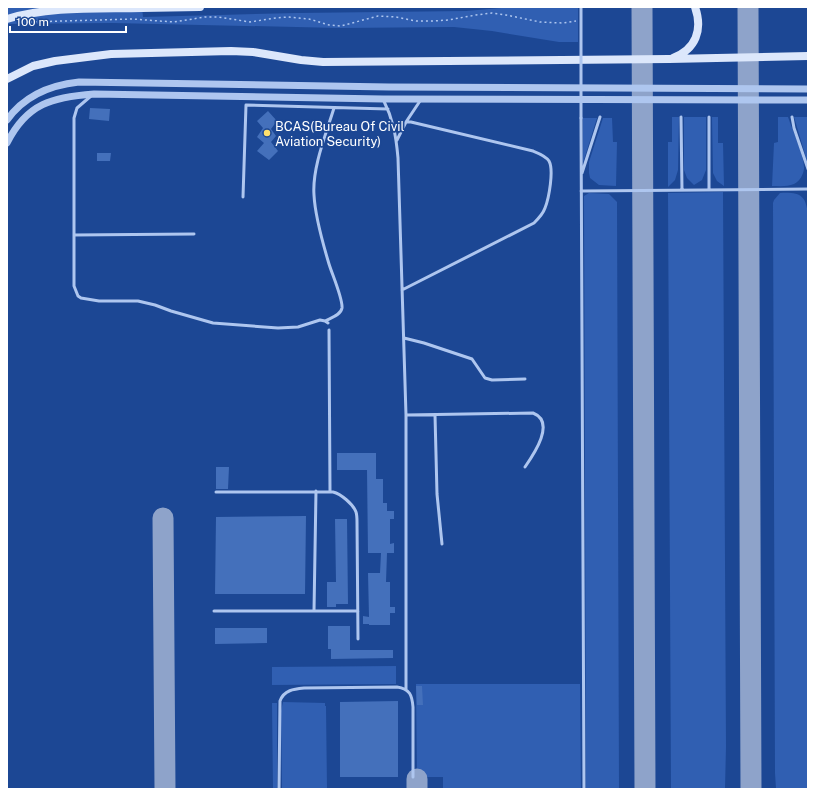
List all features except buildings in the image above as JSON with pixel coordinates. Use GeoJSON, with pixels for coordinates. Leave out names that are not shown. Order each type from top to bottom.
{"type":"FeatureCollection","features":[{"type":"Feature","properties":{"kind":"main road"},"geometry":{"type":"LineString","coordinates":[[7,19],[25,14],[56,10],[200,7]]}},
{"type":"Feature","properties":{"kind":"main road"},"geometry":{"type":"LineString","coordinates":[[669,59],[679,56],[689,49],[697,37],[699,27],[695,7]]}},
{"type":"Feature","properties":{"kind":"main road"},"geometry":{"type":"LineString","coordinates":[[7,79],[32,66],[55,61],[111,54],[145,52],[253,52],[323,62],[669,59],[808,56]]}},
{"type":"Feature","properties":{"kind":"street"},"geometry":{"type":"LineString","coordinates":[[7,120],[20,106],[43,91],[64,84],[79,82],[389,87],[808,90]]}},
{"type":"Feature","properties":{"kind":"street"},"geometry":{"type":"LineString","coordinates":[[7,143],[15,129],[24,119],[46,102],[64,97],[94,94],[383,99],[808,100]]}},
{"type":"Feature","properties":{"kind":"lane"},"geometry":{"type":"LineString","coordinates":[[581,7],[584,789]]}},
{"type":"Feature","properties":{"kind":"lane"},"geometry":{"type":"LineString","coordinates":[[94,94],[77,108],[74,118],[74,286],[76,293],[81,298],[99,301],[138,301],[213,323],[252,327],[298,327],[320,320],[327,322],[340,313],[342,309],[320,229],[314,195],[319,155],[334,108]]}},
{"type":"Feature","properties":{"kind":"lane"},"geometry":{"type":"LineString","coordinates":[[383,99],[393,122],[397,140],[406,415],[406,690]]}},
{"type":"Feature","properties":{"kind":"lane"},"geometry":{"type":"LineString","coordinates":[[397,140],[406,122],[421,99]]}},
{"type":"Feature","properties":{"kind":"lane"},"geometry":{"type":"LineString","coordinates":[[243,197],[246,105],[388,109]]}},
{"type":"Feature","properties":{"kind":"lane"},"geometry":{"type":"LineString","coordinates":[[581,177],[600,117]]}},
{"type":"Feature","properties":{"kind":"lane"},"geometry":{"type":"LineString","coordinates":[[681,117],[682,190]]}},
{"type":"Feature","properties":{"kind":"lane"},"geometry":{"type":"LineString","coordinates":[[709,117],[709,190]]}},
{"type":"Feature","properties":{"kind":"lane"},"geometry":{"type":"LineString","coordinates":[[792,117],[794,128],[808,169]]}},
{"type":"Feature","properties":{"kind":"lane"},"geometry":{"type":"LineString","coordinates":[[402,290],[534,223],[542,216],[546,208],[551,176],[549,161],[533,150],[406,122]]}},
{"type":"Feature","properties":{"kind":"lane"},"geometry":{"type":"LineString","coordinates":[[581,191],[808,189]]}},
{"type":"Feature","properties":{"kind":"lane"},"geometry":{"type":"LineString","coordinates":[[74,235],[194,234]]}},
{"type":"Feature","properties":{"kind":"lane"},"geometry":{"type":"LineString","coordinates":[[330,330],[330,491]]}},
{"type":"Feature","properties":{"kind":"lane"},"geometry":{"type":"LineString","coordinates":[[404,338],[472,359],[485,378],[492,380],[525,379]]}},
{"type":"Feature","properties":{"kind":"lane"},"geometry":{"type":"LineString","coordinates":[[406,415],[533,413],[539,415],[543,427],[539,446],[525,467]]}},
{"type":"Feature","properties":{"kind":"lane"},"geometry":{"type":"LineString","coordinates":[[435,414],[437,494],[442,544]]}},
{"type":"Feature","properties":{"kind":"lane"},"geometry":{"type":"LineString","coordinates":[[314,611],[316,491]]}},
{"type":"Feature","properties":{"kind":"lane"},"geometry":{"type":"LineString","coordinates":[[216,492],[330,491],[340,495],[353,507],[357,516],[358,638]]}},
{"type":"Feature","properties":{"kind":"lane"},"geometry":{"type":"LineString","coordinates":[[214,611],[358,611]]}},
{"type":"Feature","properties":{"kind":"lane"},"geometry":{"type":"LineString","coordinates":[[279,789],[279,705],[281,696],[290,690],[304,688],[397,687],[410,692],[413,707],[413,777]]}},
{"type":"Feature","properties":{"kind":"path"},"geometry":{"type":"LineString","coordinates":[[28,22],[132,19],[174,22],[205,17],[218,17],[250,22],[288,17],[309,19],[335,26],[347,25],[378,16],[390,16],[409,20],[434,22],[476,14],[506,15],[540,22],[563,23],[578,21]]}},
{"type":"Feature","properties":{"kind":"shaded area"},"geometry":{"type":"Polygon","coordinates":[[[7,7],[142,7],[143,17],[466,11],[513,7],[578,7],[578,42],[559,42],[492,31],[454,27],[339,28],[113,23],[7,24],[7,7]]]}},
{"type":"Feature","properties":{"kind":"shaded area"},"geometry":{"type":"Polygon","coordinates":[[[672,117],[679,117],[678,170],[675,180],[668,187],[668,142],[672,142],[672,117]]]}},
{"type":"Feature","properties":{"kind":"shaded area"},"geometry":{"type":"Polygon","coordinates":[[[684,117],[706,117],[706,170],[702,180],[694,185],[687,178],[684,170],[684,117]]]}},
{"type":"Feature","properties":{"kind":"shaded area"},"geometry":{"type":"Polygon","coordinates":[[[712,117],[718,117],[718,143],[723,143],[724,186],[717,181],[713,173],[712,117]]]}},
{"type":"Feature","properties":{"kind":"shaded area"},"geometry":{"type":"Polygon","coordinates":[[[778,117],[788,117],[804,164],[804,171],[800,180],[794,184],[786,186],[772,186],[774,143],[778,142],[778,117]]]}},
{"type":"Feature","properties":{"kind":"shaded area"},"geometry":{"type":"Polygon","coordinates":[[[794,117],[807,117],[807,161],[794,117]]]}},
{"type":"Feature","properties":{"kind":"shaded area"},"geometry":{"type":"Polygon","coordinates":[[[583,118],[597,118],[583,163],[583,118]]]}},
{"type":"Feature","properties":{"kind":"shaded area"},"geometry":{"type":"Polygon","coordinates":[[[603,118],[612,118],[613,142],[617,142],[616,186],[599,185],[590,178],[589,173],[589,162],[603,118]]]}},
{"type":"Feature","properties":{"kind":"shaded area"},"geometry":{"type":"Polygon","coordinates":[[[723,192],[725,789],[671,789],[668,193],[723,192]]]}},
{"type":"Feature","properties":{"kind":"shaded area"},"geometry":{"type":"Polygon","coordinates":[[[589,193],[609,194],[617,202],[619,789],[586,789],[584,196],[589,193]]]}},
{"type":"Feature","properties":{"kind":"shaded area"},"geometry":{"type":"Polygon","coordinates":[[[780,193],[793,193],[801,196],[806,203],[808,215],[808,789],[776,789],[775,773],[773,203],[780,193]]]}},
{"type":"Feature","properties":{"kind":"shaded area"},"geometry":{"type":"Polygon","coordinates":[[[396,666],[396,684],[272,685],[272,667],[396,666]]]}},
{"type":"Feature","properties":{"kind":"shaded area"},"geometry":{"type":"Polygon","coordinates":[[[416,684],[580,684],[581,789],[443,789],[443,777],[417,777],[416,684]]]}},
{"type":"Feature","properties":{"kind":"shaded area"},"geometry":{"type":"Polygon","coordinates":[[[283,702],[325,703],[327,789],[282,789],[281,711],[283,702]]]}},
{"type":"Feature","properties":{"kind":"shaded area"},"geometry":{"type":"Polygon","coordinates":[[[272,703],[277,703],[277,789],[273,789],[272,703]]]}},
{"type":"Feature","properties":{"kind":"taxiway"},"geometry":{"type":"LineString","coordinates":[[642,7],[645,789]]}},
{"type":"Feature","properties":{"kind":"taxiway"},"geometry":{"type":"LineString","coordinates":[[748,7],[751,789]]}},
{"type":"Feature","properties":{"kind":"taxiway"},"geometry":{"type":"LineString","coordinates":[[163,518],[165,789]]}},
{"type":"Feature","properties":{"kind":"taxiway"},"geometry":{"type":"LineString","coordinates":[[417,779],[417,789]]}},
{"type":"Feature","properties":{"kind":"place","name":"BCAS(Bureau Of Civil Aviation Security)"},"geometry":{"type":"Point","coordinates":[267,133]}}]}
